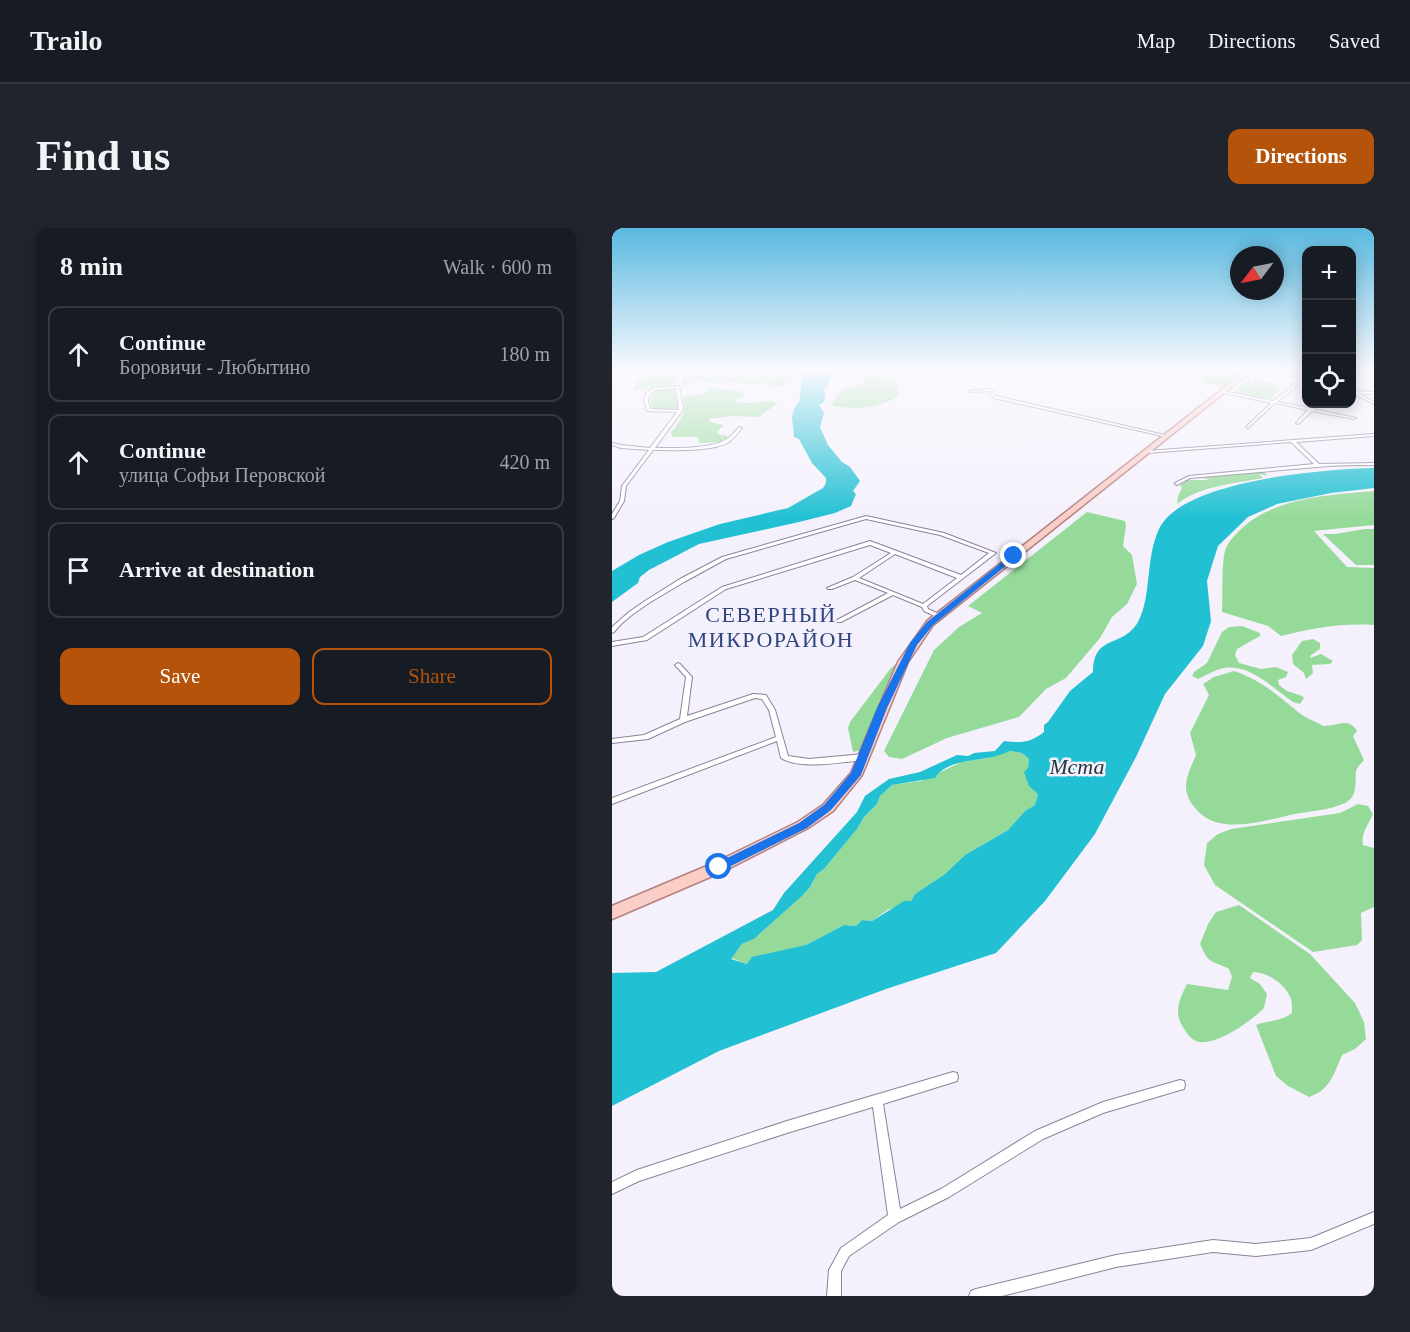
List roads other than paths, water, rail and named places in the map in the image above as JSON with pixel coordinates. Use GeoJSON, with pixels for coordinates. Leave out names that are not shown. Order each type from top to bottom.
{"type":"FeatureCollection","features":[{"type":"Feature","properties":{"kind":"main road"},"geometry":{"type":"LineString","coordinates":[[612,913],[682,885],[816,818],[856,775],[903,662],[921,634],[939,616],[1188,419]]}},
{"type":"Feature","properties":{"kind":"street"},"geometry":{"type":"LineString","coordinates":[[612,518],[622,501],[624,486],[674,419]]}},
{"type":"Feature","properties":{"kind":"street"},"geometry":{"type":"LineString","coordinates":[[1089,419],[1167,436]]}},
{"type":"Feature","properties":{"kind":"street"},"geometry":{"type":"LineString","coordinates":[[1248,427],[1256,419]]}},
{"type":"Feature","properties":{"kind":"street"},"geometry":{"type":"LineString","coordinates":[[1298,423],[1302,419]]}},
{"type":"Feature","properties":{"kind":"street"},"geometry":{"type":"LineString","coordinates":[[612,444],[621,448],[652,450],[721,444],[730,440],[740,428]]}},
{"type":"Feature","properties":{"kind":"street"},"geometry":{"type":"LineString","coordinates":[[1147,452],[1374,435]]}},
{"type":"Feature","properties":{"kind":"street"},"geometry":{"type":"LineString","coordinates":[[1293,442],[1319,466]]}},
{"type":"Feature","properties":{"kind":"street"},"geometry":{"type":"LineString","coordinates":[[1177,484],[1189,477],[1319,466],[1374,464]]}},
{"type":"Feature","properties":{"kind":"street"},"geometry":{"type":"LineString","coordinates":[[612,631],[635,611],[705,566],[724,558],[861,517],[908,525],[993,553],[924,606]]}},
{"type":"Feature","properties":{"kind":"street"},"geometry":{"type":"LineString","coordinates":[[612,644],[645,639],[724,588],[870,543],[961,576]]}},
{"type":"Feature","properties":{"kind":"street"},"geometry":{"type":"LineString","coordinates":[[830,588],[855,578],[895,552]]}},
{"type":"Feature","properties":{"kind":"street"},"geometry":{"type":"LineString","coordinates":[[855,578],[924,606],[926,610],[939,616]]}},
{"type":"Feature","properties":{"kind":"street"},"geometry":{"type":"LineString","coordinates":[[839,621],[893,593]]}},
{"type":"Feature","properties":{"kind":"street"},"geometry":{"type":"LineString","coordinates":[[678,665],[689,677],[683,720]]}},
{"type":"Feature","properties":{"kind":"street"},"geometry":{"type":"LineString","coordinates":[[612,741],[645,737],[683,720],[755,696],[764,697],[772,710],[785,758],[816,762],[866,753]]}},
{"type":"Feature","properties":{"kind":"street"},"geometry":{"type":"LineString","coordinates":[[612,801],[779,738]]}},
{"type":"Feature","properties":{"kind":"street"},"geometry":{"type":"LineString","coordinates":[[612,1188],[637,1176],[953,1077]]}},
{"type":"Feature","properties":{"kind":"street"},"geometry":{"type":"LineString","coordinates":[[834,1296],[834,1270],[845,1252],[895,1218],[945,1193],[1039,1135],[1103,1108],[1180,1085]]}},
{"type":"Feature","properties":{"kind":"street"},"geometry":{"type":"LineString","coordinates":[[877,1099],[895,1218]]}},
{"type":"Feature","properties":{"kind":"street"},"geometry":{"type":"LineString","coordinates":[[976,1296],[1116,1261],[1213,1246],[1256,1250],[1311,1244],[1374,1218]]}},
{"type":"Feature","properties":{"kind":"water"},"geometry":{"type":"Polygon","coordinates":[[[792,419],[822,419],[820,427],[828,445],[842,462],[850,467],[860,481],[853,491],[856,494],[851,506],[835,513],[799,522],[699,544],[649,570],[640,577],[638,583],[612,602],[612,571],[639,555],[720,524],[788,508],[823,488],[826,478],[812,463],[799,439],[794,437],[792,419]]]}},
{"type":"Feature","properties":{"kind":"water","name":"Мста"},"geometry":{"type":"Polygon","coordinates":[[[1374,468],[1374,488],[1331,493],[1277,504],[1248,517],[1218,546],[1207,581],[1211,621],[1203,646],[1165,694],[1136,757],[1095,834],[1045,901],[996,953],[886,989],[719,1051],[612,1106],[612,973],[656,972],[773,910],[784,893],[857,812],[865,796],[889,779],[920,772],[957,755],[968,756],[974,753],[995,751],[1004,741],[1025,741],[1044,732],[1044,725],[1070,691],[1093,672],[1098,652],[1103,646],[1124,636],[1138,622],[1145,601],[1155,541],[1159,529],[1173,512],[1196,499],[1224,488],[1257,480],[1323,471],[1374,468]],[[1010,751],[993,757],[958,763],[951,765],[935,778],[892,785],[880,796],[877,804],[864,817],[824,869],[817,874],[802,896],[754,939],[742,944],[731,959],[747,964],[752,957],[806,945],[844,925],[856,926],[862,920],[872,921],[904,901],[911,901],[915,894],[945,874],[965,855],[1008,830],[1025,811],[1035,805],[1038,794],[1029,786],[1024,772],[1028,768],[1029,759],[1022,753],[1010,751]]]}},
{"type":"Feature","properties":{"kind":"district","name":"СЕВЕРНЫЙ МИКРОРАЙОН"},"geometry":{"type":"Point","coordinates":[771,626]}}]}
